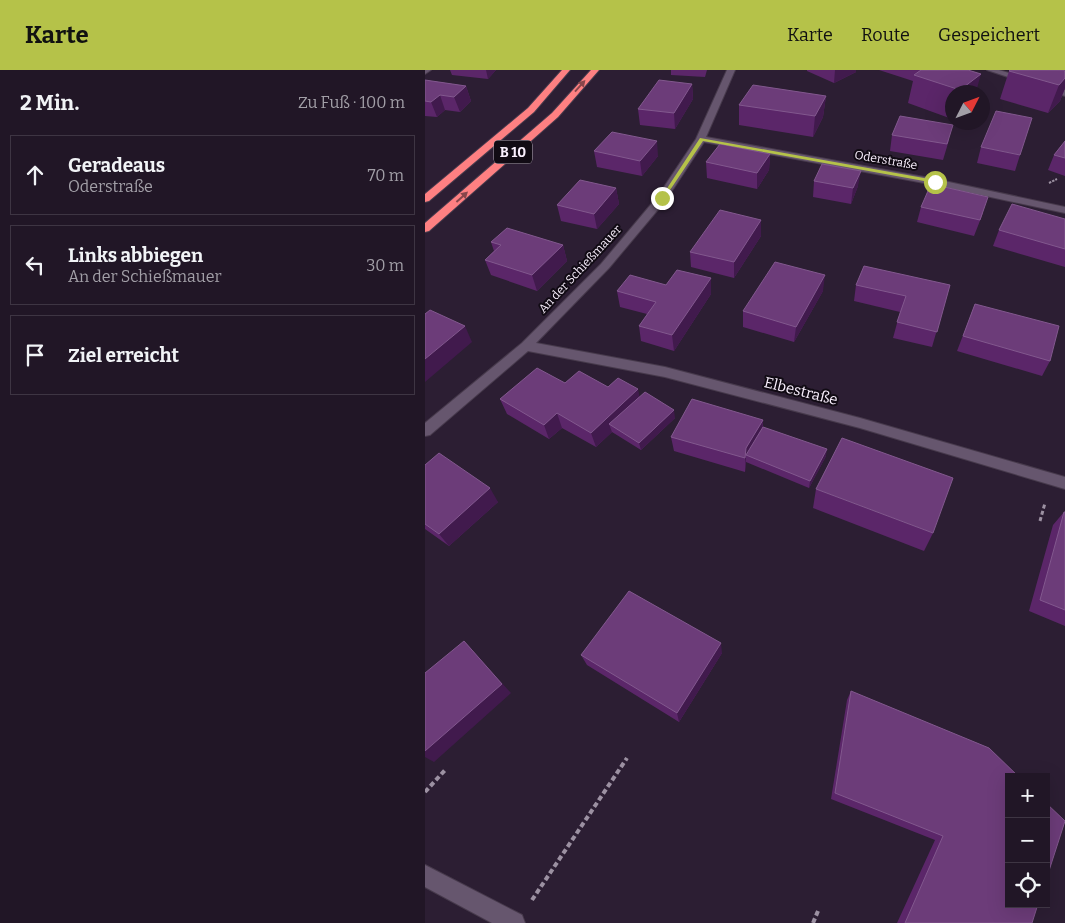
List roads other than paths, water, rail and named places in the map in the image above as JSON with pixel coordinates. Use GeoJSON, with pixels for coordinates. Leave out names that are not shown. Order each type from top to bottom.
{"type":"FeatureCollection","features":[{"type":"Feature","properties":{"kind":"highway","name":"B 10"},"geometry":{"type":"LineString","coordinates":[[425,199],[531,110],[566,70]]}},
{"type":"Feature","properties":{"kind":"highway","name":"B 10"},"geometry":{"type":"LineString","coordinates":[[425,229],[555,115],[595,70]]}},
{"type":"Feature","properties":{"kind":"street","name":"An der Schießmauer"},"geometry":{"type":"LineString","coordinates":[[425,431],[526,346],[605,266],[662,198],[701,139],[731,70]]}},
{"type":"Feature","properties":{"kind":"street"},"geometry":{"type":"LineString","coordinates":[[991,70],[1065,93]]}},
{"type":"Feature","properties":{"kind":"street","name":"Oderstraße"},"geometry":{"type":"LineString","coordinates":[[701,139],[972,189],[1065,210]]}},
{"type":"Feature","properties":{"kind":"street","name":"Elbestraße"},"geometry":{"type":"LineString","coordinates":[[526,346],[674,375],[860,422],[1065,483]]}},
{"type":"Feature","properties":{"kind":"street"},"geometry":{"type":"LineString","coordinates":[[425,876],[514,923]]}}]}
